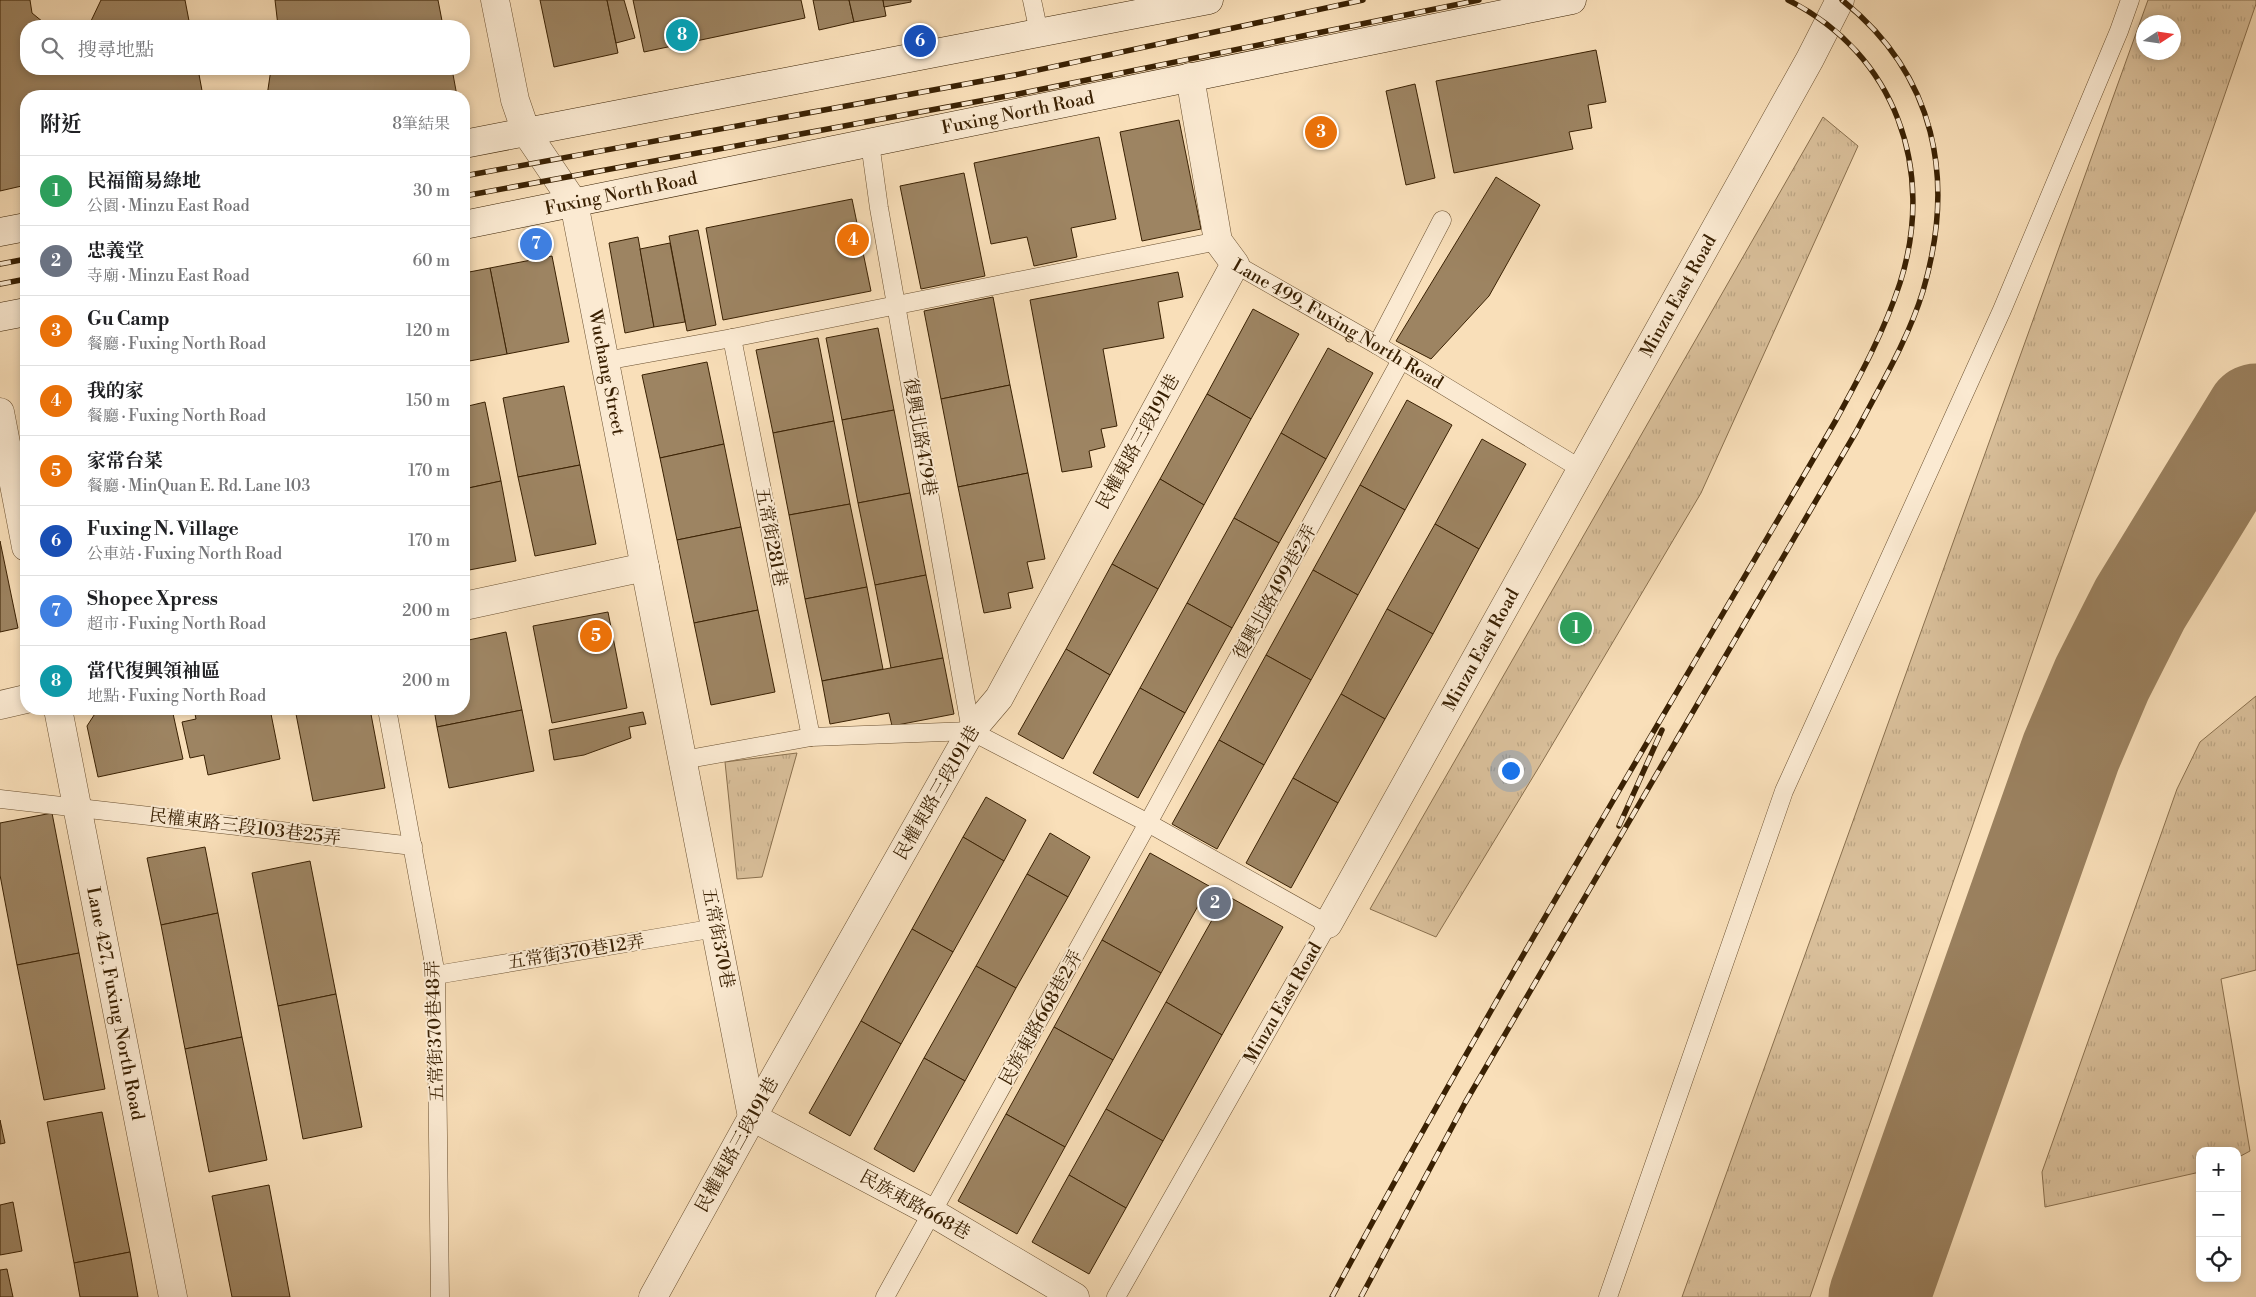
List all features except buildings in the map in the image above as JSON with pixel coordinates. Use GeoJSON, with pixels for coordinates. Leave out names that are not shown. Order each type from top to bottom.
{"type":"FeatureCollection","features":[{"type":"Feature","properties":{"kind":"street","name":"Wuchang Street"},"geometry":{"type":"LineString","coordinates":[[495,0],[515,100],[526,132],[574,203],[683,760]]}},
{"type":"Feature","properties":{"kind":"street"},"geometry":{"type":"LineString","coordinates":[[470,143],[1210,0]]}},
{"type":"Feature","properties":{"kind":"street","name":"Fuxing North Road"},"geometry":{"type":"LineString","coordinates":[[470,224],[1572,0]]}},
{"type":"Feature","properties":{"kind":"street","name":"Minzu East Road"},"geometry":{"type":"LineString","coordinates":[[1328,924],[1806,66],[1840,0]]}},
{"type":"Feature","properties":{"kind":"street","name":"Lane 499, Fuxing North Road"},"geometry":{"type":"LineString","coordinates":[[1190,78],[1218,241],[1236,264]]}},
{"type":"Feature","properties":{"kind":"street"},"geometry":{"type":"LineString","coordinates":[[0,232],[20,228]]}},
{"type":"Feature","properties":{"kind":"street","name":"民權東路三段191巷"},"geometry":{"type":"LineString","coordinates":[[653,1297],[752,1117],[972,731],[999,698],[1236,264]]}},
{"type":"Feature","properties":{"kind":"street"},"geometry":{"type":"LineString","coordinates":[[0,317],[20,313]]}},
{"type":"Feature","properties":{"kind":"street"},"geometry":{"type":"LineString","coordinates":[[0,412],[20,516]]}},
{"type":"Feature","properties":{"kind":"street"},"geometry":{"type":"LineString","coordinates":[[470,605],[645,567]]}},
{"type":"Feature","properties":{"kind":"street"},"geometry":{"type":"LineString","coordinates":[[0,705],[20,701]]}},
{"type":"Feature","properties":{"kind":"street","name":"Lane 427, Fuxing North Road"},"geometry":{"type":"LineString","coordinates":[[59,715],[173,1297]]}},
{"type":"Feature","properties":{"kind":"street","name":"五常街370巷"},"geometry":{"type":"LineString","coordinates":[[683,760],[752,1117]]}},
{"type":"Feature","properties":{"kind":"street","name":"民族東路668巷"},"geometry":{"type":"LineString","coordinates":[[752,1117],[933,1213],[1075,1297]]}},
{"type":"Feature","properties":{"kind":"lane"},"geometry":{"type":"LineString","coordinates":[[1032,0],[1039,33]]}},
{"type":"Feature","properties":{"kind":"lane"},"geometry":{"type":"LineString","coordinates":[[1608,1297],[1784,791],[2002,310],[2119,31],[2130,0]]}},
{"type":"Feature","properties":{"kind":"lane","name":"復興北路479巷"},"geometry":{"type":"LineString","coordinates":[[870,143],[972,731]]}},
{"type":"Feature","properties":{"kind":"lane"},"geometry":{"type":"LineString","coordinates":[[1377,345],[1442,220]]}},
{"type":"Feature","properties":{"kind":"lane"},"geometry":{"type":"LineString","coordinates":[[605,360],[732,338],[1218,241]]}},
{"type":"Feature","properties":{"kind":"lane","name":"Lane 499, Fuxing North Road"},"geometry":{"type":"LineString","coordinates":[[1236,264],[1377,345],[1581,469]]}},
{"type":"Feature","properties":{"kind":"lane","name":"五常街281巷"},"geometry":{"type":"LineString","coordinates":[[732,338],[810,736]]}},
{"type":"Feature","properties":{"kind":"lane","name":"復興北路499巷2弄"},"geometry":{"type":"LineString","coordinates":[[1148,824],[1401,360]]}},
{"type":"Feature","properties":{"kind":"lane","name":"五常街370巷48弄"},"geometry":{"type":"LineString","coordinates":[[388,715],[436,975],[440,1297]]}},
{"type":"Feature","properties":{"kind":"lane"},"geometry":{"type":"LineString","coordinates":[[683,760],[810,736],[972,731],[1148,824],[1328,924]]}},
{"type":"Feature","properties":{"kind":"lane","name":"民權東路三段103巷25弄"},"geometry":{"type":"LineString","coordinates":[[0,799],[413,846]]}},
{"type":"Feature","properties":{"kind":"lane","name":"民族東路668巷2弄"},"geometry":{"type":"LineString","coordinates":[[886,1297],[1148,824]]}},
{"type":"Feature","properties":{"kind":"lane","name":"Minzu East Road"},"geometry":{"type":"LineString","coordinates":[[1116,1297],[1328,924]]}},
{"type":"Feature","properties":{"kind":"lane","name":"五常街370巷12弄"},"geometry":{"type":"LineString","coordinates":[[436,975],[716,928]]}},
{"type":"Feature","properties":{"kind":"green space"},"geometry":{"type":"Polygon","coordinates":[[[2148,0],[2256,0],[2256,4],[1810,1297],[1682,1297],[2136,33],[2136,60],[2181,60],[2181,15],[2143,15],[2148,0]]]}},
{"type":"Feature","properties":{"kind":"green space"},"geometry":{"type":"Polygon","coordinates":[[[1823,117],[1858,146],[1701,493],[1436,937],[1370,909],[1823,117]]]}},
{"type":"Feature","properties":{"kind":"green space"},"geometry":{"type":"Polygon","coordinates":[[[2256,696],[2256,970],[2221,979],[2250,1151],[2241,1156],[2241,1147],[2196,1147],[2196,1173],[2045,1207],[2042,1172],[2177,789],[2200,742],[2256,696]]]}},
{"type":"Feature","properties":{"kind":"green space"},"geometry":{"type":"Polygon","coordinates":[[[797,753],[762,877],[737,879],[725,762],[797,753]]]}},
{"type":"Feature","properties":{"kind":"taxiway"},"geometry":{"type":"LineString","coordinates":[[1879,1297],[2071,752],[2102,679],[2140,604],[2256,414]]}},
{"type":"Feature","properties":{"kind":"railway"},"geometry":{"type":"LineString","coordinates":[[470,175],[1015,75],[1363,0]]}},
{"type":"Feature","properties":{"kind":"railway"},"geometry":{"type":"LineString","coordinates":[[470,195],[1018,94],[1479,0]]}},
{"type":"Feature","properties":{"kind":"railway"},"geometry":{"type":"LineString","coordinates":[[1332,1297],[1392,1186],[1517,966],[1836,420],[1871,353],[1894,301],[1910,241],[1913,199],[1909,158],[1898,119],[1880,83],[1856,51],[1825,23],[1788,0]]}},
{"type":"Feature","properties":{"kind":"railway"},"geometry":{"type":"LineString","coordinates":[[1361,1297],[1465,1103],[1856,432],[1893,363],[1917,309],[1933,249],[1937,209],[1937,169],[1930,132],[1918,96],[1899,61],[1874,29],[1842,0]]}},
{"type":"Feature","properties":{"kind":"railway"},"geometry":{"type":"LineString","coordinates":[[0,264],[20,260]]}},
{"type":"Feature","properties":{"kind":"railway"},"geometry":{"type":"LineString","coordinates":[[0,284],[20,280]]}},
{"type":"Feature","properties":{"kind":"railway"},"geometry":{"type":"LineString","coordinates":[[1619,826],[1662,730]]}},
{"type":"Feature","properties":{"kind":"place","name":"當代復興領袖區"},"geometry":{"type":"Point","coordinates":[682,35]}},
{"type":"Feature","properties":{"kind":"place","name":"Fuxing N. Village"},"geometry":{"type":"Point","coordinates":[920,41]}},
{"type":"Feature","properties":{"kind":"place","name":"Gu Camp"},"geometry":{"type":"Point","coordinates":[1321,132]}},
{"type":"Feature","properties":{"kind":"place","name":"我的家"},"geometry":{"type":"Point","coordinates":[853,240]}},
{"type":"Feature","properties":{"kind":"place","name":"Shopee Xpress"},"geometry":{"type":"Point","coordinates":[536,244]}},
{"type":"Feature","properties":{"kind":"place","name":"民福簡易綠地"},"geometry":{"type":"Point","coordinates":[1576,628]}},
{"type":"Feature","properties":{"kind":"place","name":"家常台菜"},"geometry":{"type":"Point","coordinates":[596,636]}},
{"type":"Feature","properties":{"kind":"place","name":"忠義堂"},"geometry":{"type":"Point","coordinates":[1215,903]}}]}
